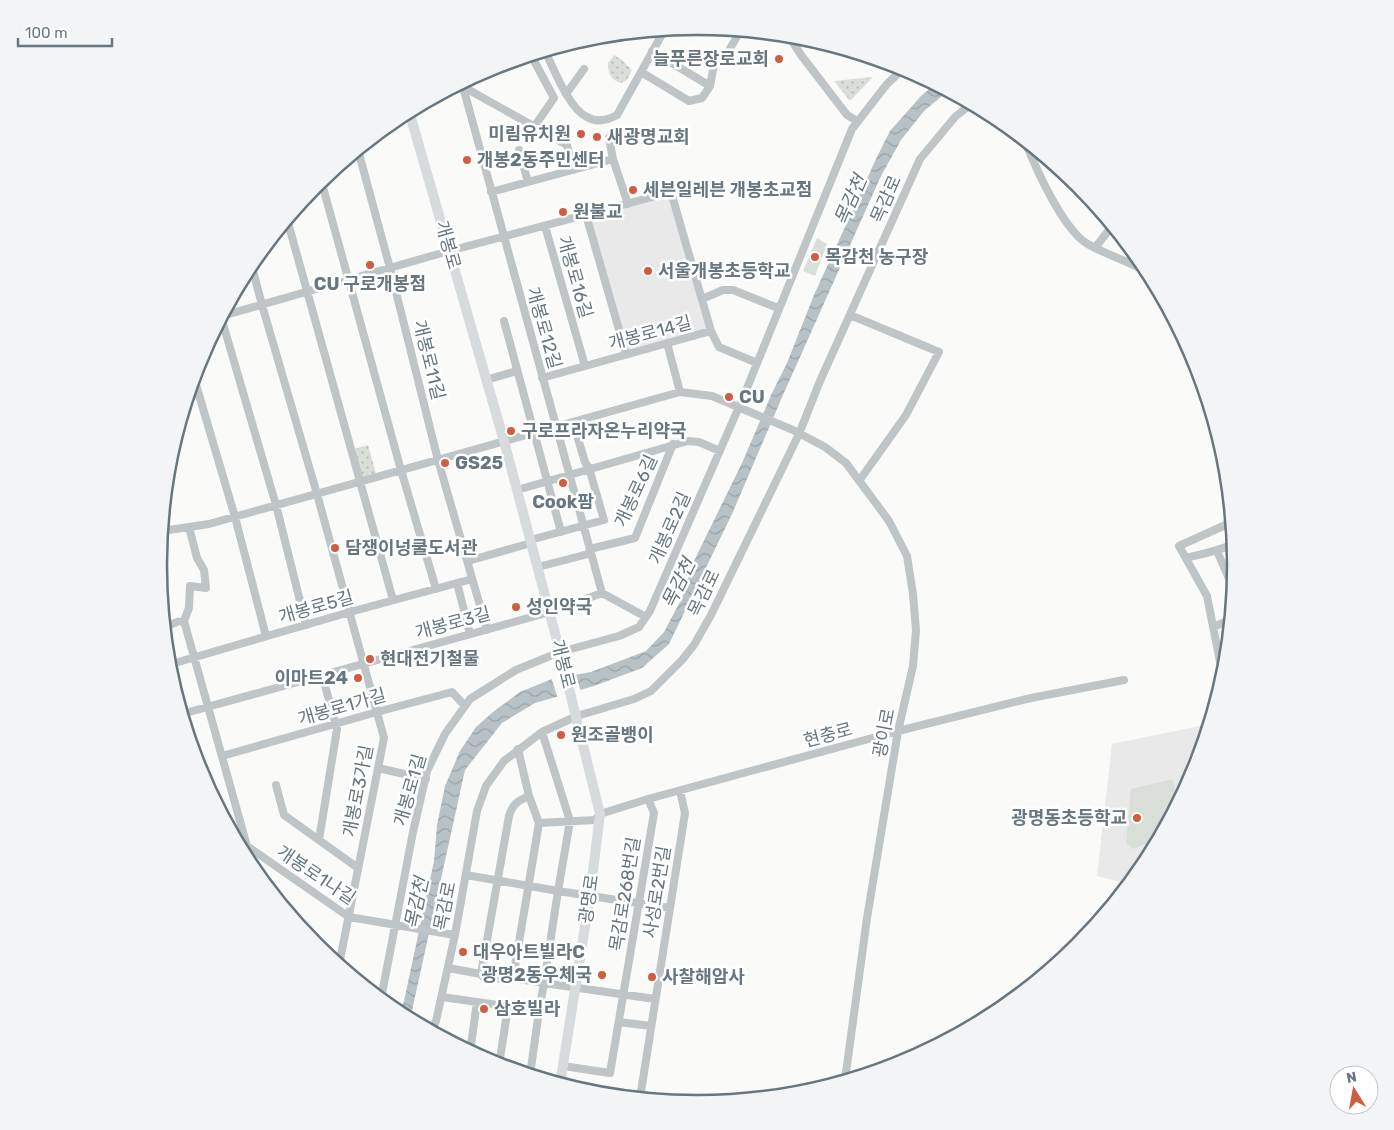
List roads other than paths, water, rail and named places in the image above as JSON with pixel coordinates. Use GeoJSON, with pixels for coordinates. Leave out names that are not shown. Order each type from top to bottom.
{"type":"FeatureCollection","features":[{"type":"Feature","properties":{"kind":"main road","name":"개봉로"},"geometry":{"type":"LineString","coordinates":[[411,119],[504,440],[576,714]]}},
{"type":"Feature","properties":{"kind":"main road","name":"광명로"},"geometry":{"type":"LineString","coordinates":[[561,1077],[590,895],[600,814],[576,714]]}},
{"type":"Feature","properties":{"kind":"street"},"geometry":{"type":"LineString","coordinates":[[548,57],[566,94],[575,107],[587,117],[602,121],[618,115],[661,36]]}},
{"type":"Feature","properties":{"kind":"street"},"geometry":{"type":"LineString","coordinates":[[641,72],[689,101],[702,98],[710,86],[715,58],[728,52],[737,37]]}},
{"type":"Feature","properties":{"kind":"street"},"geometry":{"type":"LineString","coordinates":[[794,44],[848,115],[857,121]]}},
{"type":"Feature","properties":{"kind":"street"},"geometry":{"type":"LineString","coordinates":[[652,51],[710,86]]}},
{"type":"Feature","properties":{"kind":"street"},"geometry":{"type":"LineString","coordinates":[[534,61],[554,98],[534,127]]}},
{"type":"Feature","properties":{"kind":"street"},"geometry":{"type":"LineString","coordinates":[[566,94],[584,69]]}},
{"type":"Feature","properties":{"kind":"street","name":"개봉로2길"},"geometry":{"type":"LineString","coordinates":[[561,654],[619,636],[638,627],[646,617],[740,407],[778,308],[852,129],[887,84],[898,74]]}},
{"type":"Feature","properties":{"kind":"street"},"geometry":{"type":"LineString","coordinates":[[466,89],[567,145],[572,170]]}},
{"type":"Feature","properties":{"kind":"street","name":"개봉로12길"},"geometry":{"type":"LineString","coordinates":[[462,90],[583,526]]}},
{"type":"Feature","properties":{"kind":"street","name":"목감로"},"geometry":{"type":"LineString","coordinates":[[434,1025],[448,968],[452,934],[466,875],[477,812],[486,786],[504,760],[542,732],[576,714],[634,699],[651,691],[694,645],[711,614],[820,381],[920,159],[955,117],[966,109]]}},
{"type":"Feature","properties":{"kind":"street"},"geometry":{"type":"LineString","coordinates":[[609,138],[613,159],[628,204]]}},
{"type":"Feature","properties":{"kind":"street"},"geometry":{"type":"LineString","coordinates":[[520,150],[528,182]]}},
{"type":"Feature","properties":{"kind":"street"},"geometry":{"type":"LineString","coordinates":[[1030,153],[1063,218],[1084,242],[1133,265]]}},
{"type":"Feature","properties":{"kind":"street","name":"개봉로11길"},"geometry":{"type":"LineString","coordinates":[[360,157],[438,460],[487,630]]}},
{"type":"Feature","properties":{"kind":"street"},"geometry":{"type":"LineString","coordinates":[[491,192],[613,159]]}},
{"type":"Feature","properties":{"kind":"street"},"geometry":{"type":"LineString","coordinates":[[324,189],[401,470],[436,589]]}},
{"type":"Feature","properties":{"kind":"street","name":"개봉로16길"},"geometry":{"type":"LineString","coordinates":[[231,314],[449,251],[586,216],[670,192]]}},
{"type":"Feature","properties":{"kind":"street","name":"개봉로14길"},"geometry":{"type":"LineString","coordinates":[[542,378],[712,331],[670,192]]}},
{"type":"Feature","properties":{"kind":"street","name":"개봉로16길"},"geometry":{"type":"LineString","coordinates":[[586,216],[626,354]]}},
{"type":"Feature","properties":{"kind":"street","name":"개봉로16길"},"geometry":{"type":"LineString","coordinates":[[544,226],[585,366]]}},
{"type":"Feature","properties":{"kind":"street"},"geometry":{"type":"LineString","coordinates":[[289,227],[393,600]]}},
{"type":"Feature","properties":{"kind":"street"},"geometry":{"type":"LineString","coordinates":[[1095,248],[1108,231]]}},
{"type":"Feature","properties":{"kind":"street"},"geometry":{"type":"LineString","coordinates":[[254,274],[364,663]]}},
{"type":"Feature","properties":{"kind":"street"},"geometry":{"type":"LineString","coordinates":[[702,299],[723,290],[733,290],[778,308]]}},
{"type":"Feature","properties":{"kind":"street"},"geometry":{"type":"LineString","coordinates":[[850,315],[939,352],[906,415],[859,480]]}},
{"type":"Feature","properties":{"kind":"street","name":"개봉로12길"},"geometry":{"type":"LineString","coordinates":[[504,321],[561,532]]}},
{"type":"Feature","properties":{"kind":"street"},"geometry":{"type":"LineString","coordinates":[[225,326],[276,505],[306,625]]}},
{"type":"Feature","properties":{"kind":"street"},"geometry":{"type":"LineString","coordinates":[[712,331],[719,347],[757,362]]}},
{"type":"Feature","properties":{"kind":"street"},"geometry":{"type":"LineString","coordinates":[[667,343],[680,392]]}},
{"type":"Feature","properties":{"kind":"street"},"geometry":{"type":"LineString","coordinates":[[486,380],[518,371]]}},
{"type":"Feature","properties":{"kind":"street"},"geometry":{"type":"LineString","coordinates":[[197,389],[235,517],[266,636]]}},
{"type":"Feature","properties":{"kind":"street"},"geometry":{"type":"LineString","coordinates":[[168,530],[209,524],[235,517],[680,392],[712,396],[740,407]]}},
{"type":"Feature","properties":{"kind":"street","name":"광이로"},"geometry":{"type":"LineString","coordinates":[[740,407],[825,447],[846,463],[890,521],[907,556],[916,630],[913,666],[898,731],[867,918],[846,1073]]}},
{"type":"Feature","properties":{"kind":"street"},"geometry":{"type":"LineString","coordinates":[[468,561],[604,520],[573,422]]}},
{"type":"Feature","properties":{"kind":"street"},"geometry":{"type":"LineString","coordinates":[[517,490],[688,441],[699,442],[720,451]]}},
{"type":"Feature","properties":{"kind":"street","name":"개봉로6길"},"geometry":{"type":"LineString","coordinates":[[538,567],[588,554],[590,549],[635,538],[673,444]]}},
{"type":"Feature","properties":{"kind":"street"},"geometry":{"type":"LineString","coordinates":[[1219,656],[1207,596],[1179,546],[1225,525]]}},
{"type":"Feature","properties":{"kind":"street"},"geometry":{"type":"LineString","coordinates":[[583,526],[602,593],[646,617]]}},
{"type":"Feature","properties":{"kind":"street"},"geometry":{"type":"LineString","coordinates":[[189,527],[197,558],[204,570],[206,588],[190,586],[189,608],[184,621],[208,706]]}},
{"type":"Feature","properties":{"kind":"street"},"geometry":{"type":"LineString","coordinates":[[1186,558],[1226,547]]}},
{"type":"Feature","properties":{"kind":"street"},"geometry":{"type":"LineString","coordinates":[[1217,551],[1227,572]]}},
{"type":"Feature","properties":{"kind":"street","name":"개봉로5길"},"geometry":{"type":"LineString","coordinates":[[176,663],[350,612],[472,579]]}},
{"type":"Feature","properties":{"kind":"street"},"geometry":{"type":"LineString","coordinates":[[457,584],[470,634]]}},
{"type":"Feature","properties":{"kind":"street"},"geometry":{"type":"LineString","coordinates":[[550,612],[602,593]]}},
{"type":"Feature","properties":{"kind":"street","name":"개봉로3길"},"geometry":{"type":"LineString","coordinates":[[188,712],[550,612]]}},
{"type":"Feature","properties":{"kind":"street"},"geometry":{"type":"LineString","coordinates":[[171,624],[176,621],[184,621]]}},
{"type":"Feature","properties":{"kind":"street"},"geometry":{"type":"LineString","coordinates":[[1213,627],[1223,623]]}},
{"type":"Feature","properties":{"kind":"street","name":"개봉로1길"},"geometry":{"type":"LineString","coordinates":[[383,991],[398,924],[412,832],[426,778],[445,734],[470,699],[516,670],[561,654]]}},
{"type":"Feature","properties":{"kind":"street","name":"개봉로3가길"},"geometry":{"type":"LineString","coordinates":[[341,956],[384,738],[364,663]]}},
{"type":"Feature","properties":{"kind":"street"},"geometry":{"type":"LineString","coordinates":[[319,840],[337,729],[322,675]]}},
{"type":"Feature","properties":{"kind":"street","name":"현충로"},"geometry":{"type":"LineString","coordinates":[[538,824],[595,820],[600,814],[648,799],[898,731],[1031,698],[1124,680]]}},
{"type":"Feature","properties":{"kind":"street","name":"개봉로1가길"},"geometry":{"type":"LineString","coordinates":[[222,756],[452,692],[465,706]]}},
{"type":"Feature","properties":{"kind":"street","name":"개봉로1나길"},"geometry":{"type":"LineString","coordinates":[[208,706],[246,843]]}},
{"type":"Feature","properties":{"kind":"street"},"geometry":{"type":"LineString","coordinates":[[531,1068],[570,821],[542,732]]}},
{"type":"Feature","properties":{"kind":"street"},"geometry":{"type":"LineString","coordinates":[[513,978],[538,824],[518,749]]}},
{"type":"Feature","properties":{"kind":"street"},"geometry":{"type":"LineString","coordinates":[[378,768],[426,778]]}},
{"type":"Feature","properties":{"kind":"street","name":"개봉로3가길"},"geometry":{"type":"LineString","coordinates":[[276,785],[284,815],[358,868]]}},
{"type":"Feature","properties":{"kind":"street","name":"사성로2번길"},"geometry":{"type":"LineString","coordinates":[[641,1092],[685,813],[680,791]]}},
{"type":"Feature","properties":{"kind":"street"},"geometry":{"type":"LineString","coordinates":[[481,974],[509,816],[512,806],[516,801],[529,796]]}},
{"type":"Feature","properties":{"kind":"street","name":"목감로268번길"},"geometry":{"type":"LineString","coordinates":[[563,1066],[610,1073],[654,814],[648,799]]}},
{"type":"Feature","properties":{"kind":"street","name":"개봉로1나길"},"geometry":{"type":"LineString","coordinates":[[249,847],[349,917],[452,934]]}},
{"type":"Feature","properties":{"kind":"street"},"geometry":{"type":"LineString","coordinates":[[466,875],[670,908]]}},
{"type":"Feature","properties":{"kind":"street"},"geometry":{"type":"LineString","coordinates":[[448,968],[481,974],[483,977],[511,980],[513,978],[655,999]]}},
{"type":"Feature","properties":{"kind":"street"},"geometry":{"type":"LineString","coordinates":[[442,997],[539,1012]]}},
{"type":"Feature","properties":{"kind":"street"},"geometry":{"type":"LineString","coordinates":[[471,1044],[478,1002]]}},
{"type":"Feature","properties":{"kind":"street"},"geometry":{"type":"LineString","coordinates":[[500,1057],[508,1007]]}},
{"type":"Feature","properties":{"kind":"street"},"geometry":{"type":"LineString","coordinates":[[619,1022],[651,1026]]}},
{"type":"Feature","properties":{"kind":"water","name":"목감천"},"geometry":{"type":"Polygon","coordinates":[[[929,89],[942,96],[924,111],[901,140],[881,176],[732,514],[669,644],[642,668],[594,686],[535,703],[502,723],[465,770],[412,1011],[403,1006],[434,861],[437,825],[445,786],[460,751],[476,727],[520,692],[552,679],[591,672],[646,651],[664,632],[682,598],[693,563],[742,463],[787,363],[814,295],[876,159],[890,131],[929,89]]]}},
{"type":"Feature","properties":{"kind":"place","name":"늘푸른장로교회"},"geometry":{"type":"Point","coordinates":[779,59]}},
{"type":"Feature","properties":{"kind":"place","name":"미림유치원"},"geometry":{"type":"Point","coordinates":[581,134]}},
{"type":"Feature","properties":{"kind":"place","name":"새광명교회"},"geometry":{"type":"Point","coordinates":[597,137]}},
{"type":"Feature","properties":{"kind":"place","name":"개봉2동주민센터"},"geometry":{"type":"Point","coordinates":[467,160]}},
{"type":"Feature","properties":{"kind":"place","name":"세븐일레븐 개봉초교점"},"geometry":{"type":"Point","coordinates":[633,190]}},
{"type":"Feature","properties":{"kind":"place","name":"원불교"},"geometry":{"type":"Point","coordinates":[563,212]}},
{"type":"Feature","properties":{"kind":"place","name":"목감천 농구장"},"geometry":{"type":"Point","coordinates":[815,257]}},
{"type":"Feature","properties":{"kind":"place","name":"CU 구로개봉점"},"geometry":{"type":"Point","coordinates":[370,265]}},
{"type":"Feature","properties":{"kind":"place","name":"서울개봉초등학교"},"geometry":{"type":"Point","coordinates":[648,271]}},
{"type":"Feature","properties":{"kind":"place","name":"CU"},"geometry":{"type":"Point","coordinates":[729,397]}},
{"type":"Feature","properties":{"kind":"place","name":"구로프라자온누리약국"},"geometry":{"type":"Point","coordinates":[511,431]}},
{"type":"Feature","properties":{"kind":"place","name":"GS25"},"geometry":{"type":"Point","coordinates":[445,463]}},
{"type":"Feature","properties":{"kind":"place","name":"Cook팜"},"geometry":{"type":"Point","coordinates":[563,483]}},
{"type":"Feature","properties":{"kind":"place","name":"담쟁이넝쿨도서관"},"geometry":{"type":"Point","coordinates":[335,548]}},
{"type":"Feature","properties":{"kind":"place","name":"성인약국"},"geometry":{"type":"Point","coordinates":[516,607]}},
{"type":"Feature","properties":{"kind":"place","name":"현대전기철물"},"geometry":{"type":"Point","coordinates":[370,659]}},
{"type":"Feature","properties":{"kind":"place","name":"이마트24"},"geometry":{"type":"Point","coordinates":[358,678]}},
{"type":"Feature","properties":{"kind":"place","name":"원조골뱅이"},"geometry":{"type":"Point","coordinates":[561,735]}},
{"type":"Feature","properties":{"kind":"place","name":"광명동초등학교"},"geometry":{"type":"Point","coordinates":[1137,818]}},
{"type":"Feature","properties":{"kind":"place","name":"대우아트빌라C"},"geometry":{"type":"Point","coordinates":[463,952]}},
{"type":"Feature","properties":{"kind":"place","name":"광명2동우체국"},"geometry":{"type":"Point","coordinates":[602,975]}},
{"type":"Feature","properties":{"kind":"place","name":"사찰해암사"},"geometry":{"type":"Point","coordinates":[652,977]}},
{"type":"Feature","properties":{"kind":"place","name":"삼호빌라"},"geometry":{"type":"Point","coordinates":[484,1009]}}]}
